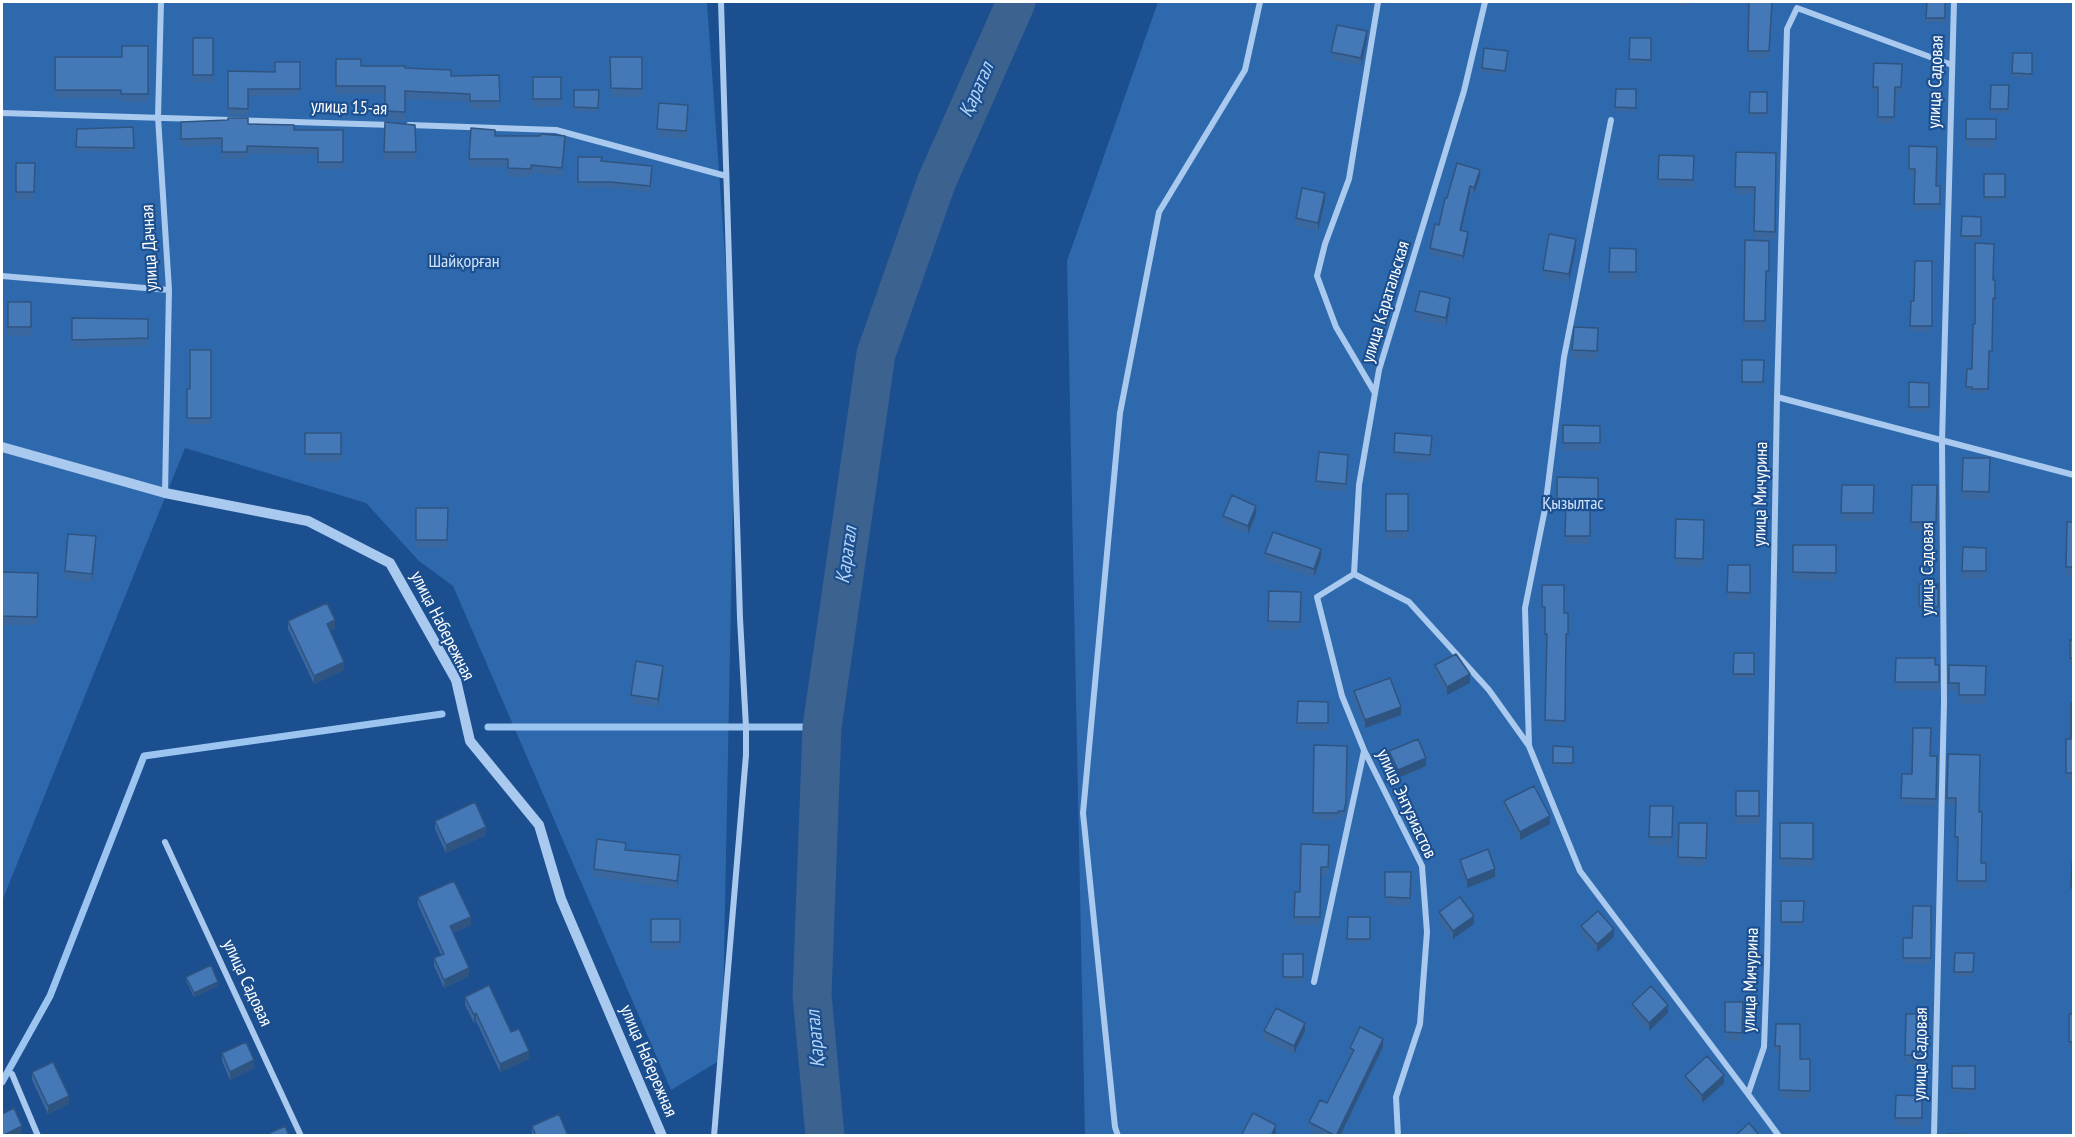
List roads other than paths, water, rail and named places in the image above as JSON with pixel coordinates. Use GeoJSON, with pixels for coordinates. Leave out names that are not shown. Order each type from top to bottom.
{"type":"FeatureCollection","features":[{"type":"Feature","properties":{"kind":"street","name":"улица Дачная"},"geometry":{"type":"LineString","coordinates":[[161,2],[158,117],[169,290],[165,493]]}},
{"type":"Feature","properties":{"kind":"street"},"geometry":{"type":"LineString","coordinates":[[714,1136],[746,755],[721,2]]}},
{"type":"Feature","properties":{"kind":"street"},"geometry":{"type":"LineString","coordinates":[[1118,1136],[1115,1127],[1083,813],[1120,413],[1159,212],[1245,70],[1260,2]]}},
{"type":"Feature","properties":{"kind":"street"},"geometry":{"type":"LineString","coordinates":[[1376,394],[1336,327],[1317,276],[1325,244],[1349,179],[1378,2]]}},
{"type":"Feature","properties":{"kind":"street","name":"улица Каратальская"},"geometry":{"type":"LineString","coordinates":[[1354,574],[1359,484],[1379,370],[1464,91],[1485,2]]}},
{"type":"Feature","properties":{"kind":"street","name":"улица Садовая"},"geometry":{"type":"LineString","coordinates":[[1934,1136],[1944,702],[1942,441],[1954,2]]}},
{"type":"Feature","properties":{"kind":"street","name":"улица Мичурина"},"geometry":{"type":"LineString","coordinates":[[1748,1094],[1764,1047],[1787,29],[1797,8],[1952,65]]}},
{"type":"Feature","properties":{"kind":"street","name":"улица 15-ая"},"geometry":{"type":"LineString","coordinates":[[2,113],[556,130],[726,176]]}},
{"type":"Feature","properties":{"kind":"street"},"geometry":{"type":"LineString","coordinates":[[1529,746],[1525,608],[1545,508],[1564,357],[1611,120]]}},
{"type":"Feature","properties":{"kind":"street"},"geometry":{"type":"LineString","coordinates":[[2,276],[169,290]]}},
{"type":"Feature","properties":{"kind":"street"},"geometry":{"type":"LineString","coordinates":[[1778,397],[2073,475]]}},
{"type":"Feature","properties":{"kind":"street","name":"улица Набережная"},"geometry":{"type":"LineString","coordinates":[[2,447],[165,493],[308,521],[390,563],[456,680],[470,741],[539,825],[561,900],[662,1136]]}},
{"type":"Feature","properties":{"kind":"street"},"geometry":{"type":"LineString","coordinates":[[1354,574],[1409,602],[1489,690],[1529,746],[1580,871],[1779,1136]]}},
{"type":"Feature","properties":{"kind":"street","name":"улица Энтузиастов"},"geometry":{"type":"LineString","coordinates":[[1354,574],[1317,597],[1342,696],[1364,750],[1422,866],[1424,888],[1427,932],[1420,1024],[1396,1097],[1398,1136]]}},
{"type":"Feature","properties":{"kind":"street"},"geometry":{"type":"LineString","coordinates":[[1314,982],[1364,750]]}},
{"type":"Feature","properties":{"kind":"street","name":"улица Садовая"},"geometry":{"type":"LineString","coordinates":[[165,842],[301,1136]]}},
{"type":"Feature","properties":{"kind":"street"},"geometry":{"type":"LineString","coordinates":[[12,1074],[38,1136]]}},
{"type":"Feature","properties":{"kind":"waterway","name":"Қаратал"},"geometry":{"type":"LineString","coordinates":[[825,1136],[812,995],[822,727],[876,354],[936,183],[1016,2]]}},
{"type":"Feature","properties":{"kind":"waterway"},"geometry":{"type":"LineString","coordinates":[[2,1082],[50,996],[144,756],[442,714]]}},
{"type":"Feature","properties":{"kind":"waterway"},"geometry":{"type":"LineString","coordinates":[[488,727],[822,727]]}},
{"type":"Feature","properties":{"kind":"park label","name":"Шайқорған"},"geometry":{"type":"Point","coordinates":[464,262]}},
{"type":"Feature","properties":{"kind":"park label","name":"Қызылтас"},"geometry":{"type":"Point","coordinates":[1573,504]}}]}
